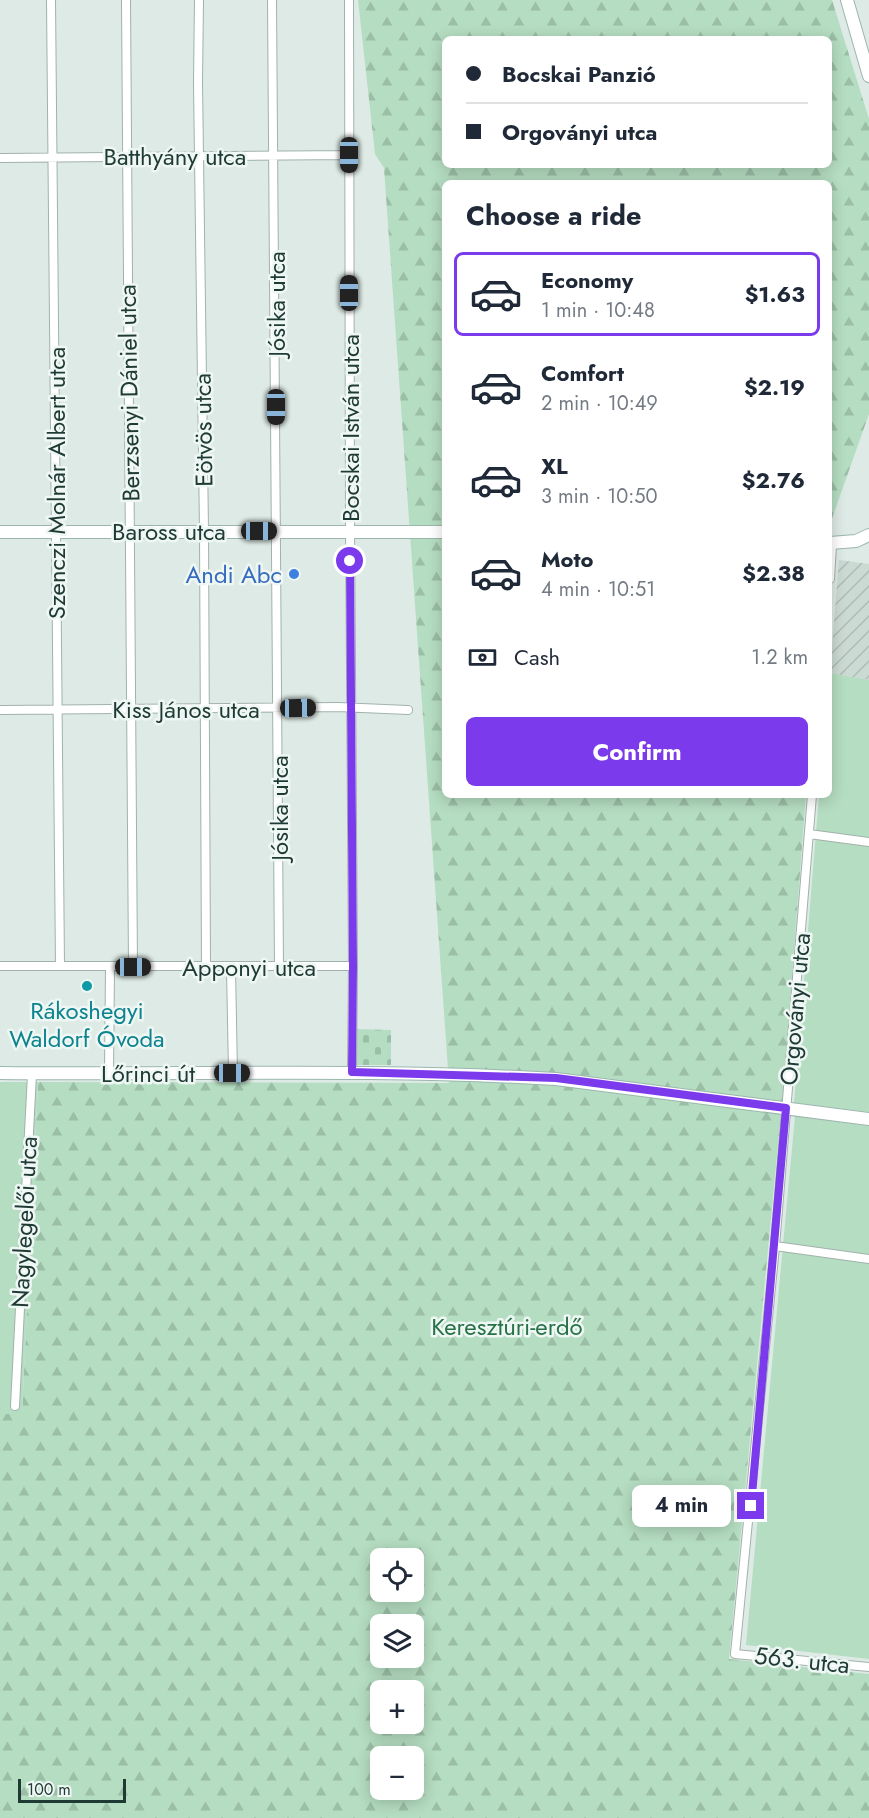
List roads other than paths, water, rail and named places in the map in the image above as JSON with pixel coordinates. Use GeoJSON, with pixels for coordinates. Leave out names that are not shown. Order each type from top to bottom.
{"type":"FeatureCollection","features":[{"type":"Feature","properties":{"kind":"street","name":"Szenczi Molnár Albert utca"},"geometry":{"type":"LineString","coordinates":[[51,0],[60,966]]}},
{"type":"Feature","properties":{"kind":"street","name":"Berzsenyi Dániel utca"},"geometry":{"type":"LineString","coordinates":[[126,0],[133,967]]}},
{"type":"Feature","properties":{"kind":"street","name":"Eötvös utca"},"geometry":{"type":"LineString","coordinates":[[199,0],[206,967]]}},
{"type":"Feature","properties":{"kind":"street","name":"Jósika utca"},"geometry":{"type":"LineString","coordinates":[[272,0],[279,708],[279,967]]}},
{"type":"Feature","properties":{"kind":"street","name":"Bocskai István utca"},"geometry":{"type":"LineString","coordinates":[[350,0],[352,1072]]}},
{"type":"Feature","properties":{"kind":"street"},"geometry":{"type":"LineString","coordinates":[[847,0],[869,76]]}},
{"type":"Feature","properties":{"kind":"street","name":"Batthyány utca"},"geometry":{"type":"LineString","coordinates":[[0,158],[349,155]]}},
{"type":"Feature","properties":{"kind":"street","name":"Baross utca"},"geometry":{"type":"LineString","coordinates":[[0,532],[350,530],[442,532]]}},
{"type":"Feature","properties":{"kind":"street"},"geometry":{"type":"LineString","coordinates":[[832,544],[856,541],[868,535]]}},
{"type":"Feature","properties":{"kind":"street","name":"Kiss János utca"},"geometry":{"type":"LineString","coordinates":[[0,710],[279,708],[408,710]]}},
{"type":"Feature","properties":{"kind":"street","name":"Orgoványi utca"},"geometry":{"type":"LineString","coordinates":[[735,1654],[776,1246],[812,798]]}},
{"type":"Feature","properties":{"kind":"street"},"geometry":{"type":"LineString","coordinates":[[809,834],[869,842]]}},
{"type":"Feature","properties":{"kind":"street","name":"Apponyi utca"},"geometry":{"type":"LineString","coordinates":[[0,966],[231,968],[353,966]]}},
{"type":"Feature","properties":{"kind":"street"},"geometry":{"type":"LineString","coordinates":[[109,1073],[110,967]]}},
{"type":"Feature","properties":{"kind":"street"},"geometry":{"type":"LineString","coordinates":[[231,968],[232,1073]]}},
{"type":"Feature","properties":{"kind":"street","name":"Lőrinci út"},"geometry":{"type":"LineString","coordinates":[[0,1073],[352,1072],[556,1078],[869,1119]]}},
{"type":"Feature","properties":{"kind":"street","name":"Nagylegelői utca"},"geometry":{"type":"LineString","coordinates":[[15,1406],[32,1074]]}},
{"type":"Feature","properties":{"kind":"street"},"geometry":{"type":"LineString","coordinates":[[776,1246],[869,1259]]}},
{"type":"Feature","properties":{"kind":"street","name":"563. utca"},"geometry":{"type":"LineString","coordinates":[[735,1654],[869,1667]]}},
{"type":"Feature","properties":{"kind":"place","name":"Andi Abc"},"geometry":{"type":"Point","coordinates":[294,574]}},
{"type":"Feature","properties":{"kind":"place","name":"Rákoshegyi Waldorf Óvoda"},"geometry":{"type":"Point","coordinates":[87,986]}},
{"type":"Feature","properties":{"kind":"park label","name":"Keresztúri-erdő"},"geometry":{"type":"Point","coordinates":[507,1326]}}]}
